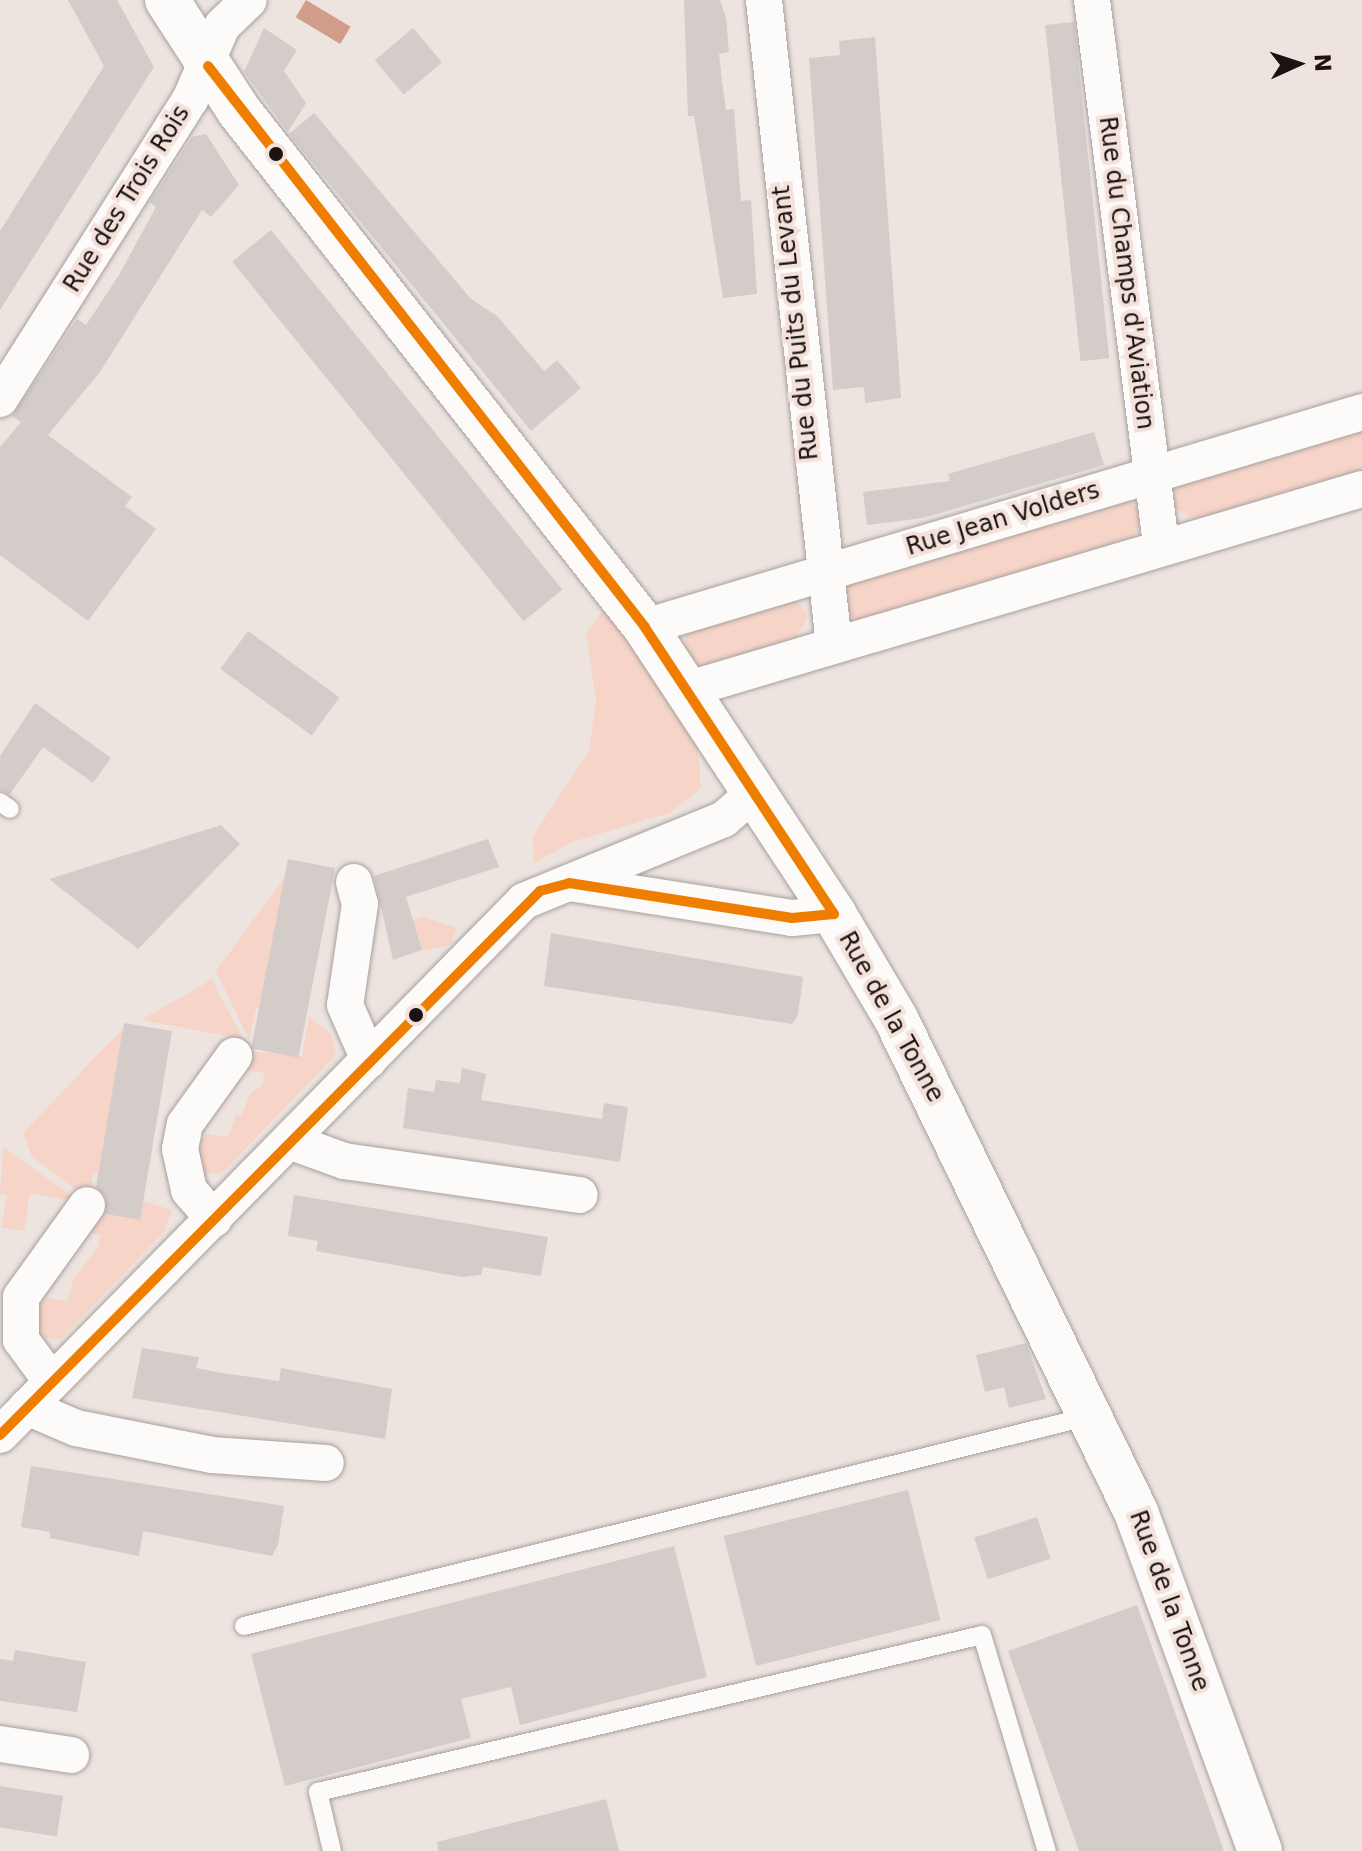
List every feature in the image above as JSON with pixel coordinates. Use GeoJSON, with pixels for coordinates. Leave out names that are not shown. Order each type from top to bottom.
{"type":"FeatureCollection","features":[{"type":"Feature","properties":{"kind":"street","name":"Rue de la Tonne"},"geometry":{"type":"LineString","coordinates":[[167,0],[208,66],[645,627],[689,689],[834,914],[896,1019],[1093,1416],[1136,1512],[1260,1851]]}},
{"type":"Feature","properties":{"kind":"street","name":"Rue des Trois Rois"},"geometry":{"type":"LineString","coordinates":[[1,396],[208,66],[222,26],[249,0]]}},
{"type":"Feature","properties":{"kind":"street","name":"Rue du Puits du Levant"},"geometry":{"type":"LineString","coordinates":[[764,0],[821,573],[834,645]]}},
{"type":"Feature","properties":{"kind":"street","name":"Rue du Champs d'Aviation"},"geometry":{"type":"LineString","coordinates":[[1092,0],[1161,545]]}},
{"type":"Feature","properties":{"kind":"street","name":"Rue Jean Volders"},"geometry":{"type":"LineString","coordinates":[[645,627],[1362,412]]}},
{"type":"Feature","properties":{"kind":"street"},"geometry":{"type":"LineString","coordinates":[[689,689],[1161,545],[1362,489]]}},
{"type":"Feature","properties":{"kind":"street"},"geometry":{"type":"LineString","coordinates":[[0,1435],[524,901],[724,819],[756,791]]}},
{"type":"Feature","properties":{"kind":"street"},"geometry":{"type":"LineString","coordinates":[[354,882],[360,904],[345,1005],[369,1060]]}},
{"type":"Feature","properties":{"kind":"street"},"geometry":{"type":"LineString","coordinates":[[569,883],[792,918],[834,914]]}},
{"type":"Feature","properties":{"kind":"street"},"geometry":{"type":"LineString","coordinates":[[214,1219],[189,1190],[180,1149],[185,1124],[234,1056]]}},
{"type":"Feature","properties":{"kind":"street"},"geometry":{"type":"LineString","coordinates":[[289,1141],[344,1161],[580,1195]]}},
{"type":"Feature","properties":{"kind":"street"},"geometry":{"type":"LineString","coordinates":[[87,1205],[21,1297],[21,1340],[40,1395],[76,1428],[212,1455],[326,1463]]}},
{"type":"Feature","properties":{"kind":"street"},"geometry":{"type":"LineString","coordinates":[[0,1744],[71,1755]]}},
{"type":"Feature","properties":{"kind":"lane"},"geometry":{"type":"LineString","coordinates":[[244,1626],[1093,1416]]}},
{"type":"Feature","properties":{"kind":"lane"},"geometry":{"type":"LineString","coordinates":[[332,1851],[318,1792],[982,1635],[1047,1851]]}},
{"type":"Feature","properties":{"kind":"shaded area"},"geometry":{"type":"Polygon","coordinates":[[[306,0],[351,27],[340,44],[296,17],[306,0]]]}},
{"type":"Feature","properties":{"kind":"shaded area"},"geometry":{"type":"Polygon","coordinates":[[[1362,425],[1362,472],[1197,521],[1174,507],[1176,486],[1362,425]]]}},
{"type":"Feature","properties":{"kind":"shaded area"},"geometry":{"type":"Polygon","coordinates":[[[1124,498],[1137,507],[1142,522],[1131,541],[857,621],[845,613],[843,584],[1124,498]]]}},
{"type":"Feature","properties":{"kind":"shaded area"},"geometry":{"type":"Polygon","coordinates":[[[794,598],[808,616],[795,640],[701,667],[683,647],[687,632],[794,598]]]}},
{"type":"Feature","properties":{"kind":"shaded area"},"geometry":{"type":"Polygon","coordinates":[[[605,608],[697,739],[701,788],[670,813],[572,842],[534,863],[533,836],[589,751],[596,701],[586,633],[605,608]]]}},
{"type":"Feature","properties":{"kind":"shaded area"},"geometry":{"type":"Polygon","coordinates":[[[285,877],[262,1008],[256,1008],[249,1040],[216,971],[285,877]]]}},
{"type":"Feature","properties":{"kind":"shaded area"},"geometry":{"type":"Polygon","coordinates":[[[423,917],[457,928],[451,945],[422,950],[413,920],[423,917]]]}},
{"type":"Feature","properties":{"kind":"shaded area"},"geometry":{"type":"Polygon","coordinates":[[[211,978],[243,1039],[141,1020],[205,984],[211,978]]]}},
{"type":"Feature","properties":{"kind":"shaded area"},"geometry":{"type":"Polygon","coordinates":[[[309,1017],[331,1034],[336,1055],[222,1173],[202,1174],[194,1152],[207,1134],[228,1137],[236,1115],[242,1115],[250,1094],[263,1084],[264,1073],[247,1071],[249,1051],[302,1056],[309,1017]]]}},
{"type":"Feature","properties":{"kind":"shaded area"},"geometry":{"type":"Polygon","coordinates":[[[124,1027],[99,1173],[93,1173],[89,1199],[32,1157],[23,1133],[124,1027]]]}},
{"type":"Feature","properties":{"kind":"shaded area"},"geometry":{"type":"Polygon","coordinates":[[[3,1147],[81,1202],[30,1193],[24,1231],[1,1227],[7,1195],[0,1194],[3,1147]]]}},
{"type":"Feature","properties":{"kind":"shaded area"},"geometry":{"type":"Polygon","coordinates":[[[143,1201],[172,1210],[164,1232],[61,1339],[39,1338],[37,1307],[45,1298],[67,1301],[74,1278],[99,1246],[101,1235],[83,1232],[92,1212],[139,1220],[143,1201]]]}},
{"type":"Feature","properties":{"kind":"building"},"geometry":{"type":"Polygon","coordinates":[[[68,0],[117,0],[154,67],[0,310],[0,231],[104,66],[68,0]]]}},
{"type":"Feature","properties":{"kind":"building"},"geometry":{"type":"Polygon","coordinates":[[[684,0],[720,0],[726,18],[729,52],[719,54],[722,81],[726,110],[734,109],[741,201],[751,200],[757,294],[723,298],[694,116],[688,116],[684,0]]]}},
{"type":"Feature","properties":{"kind":"building"},"geometry":{"type":"Polygon","coordinates":[[[1074,22],[1109,358],[1080,361],[1045,25],[1074,22]]]}},
{"type":"Feature","properties":{"kind":"building"},"geometry":{"type":"Polygon","coordinates":[[[264,28],[297,50],[284,71],[306,103],[288,132],[244,72],[264,28]]]}},
{"type":"Feature","properties":{"kind":"building"},"geometry":{"type":"Polygon","coordinates":[[[413,28],[442,62],[404,95],[375,60],[413,28]]]}},
{"type":"Feature","properties":{"kind":"building"},"geometry":{"type":"Polygon","coordinates":[[[875,37],[901,398],[865,403],[864,387],[833,390],[809,58],[840,55],[839,41],[875,37]]]}},
{"type":"Feature","properties":{"kind":"building"},"geometry":{"type":"Polygon","coordinates":[[[314,113],[471,299],[497,316],[544,371],[557,360],[581,388],[531,431],[289,134],[314,113]]]}},
{"type":"Feature","properties":{"kind":"building"},"geometry":{"type":"Polygon","coordinates":[[[206,134],[239,185],[211,217],[202,210],[100,372],[48,435],[132,497],[125,506],[156,529],[88,621],[0,555],[0,447],[21,422],[12,416],[77,319],[86,325],[119,275],[156,207],[150,202],[192,137],[206,134]]]}},
{"type":"Feature","properties":{"kind":"building"},"geometry":{"type":"Polygon","coordinates":[[[271,230],[562,590],[524,621],[232,261],[271,230]]]}},
{"type":"Feature","properties":{"kind":"building"},"geometry":{"type":"Polygon","coordinates":[[[1094,432],[1104,465],[923,518],[867,525],[863,492],[950,481],[948,474],[1094,432]]]}},
{"type":"Feature","properties":{"kind":"building"},"geometry":{"type":"Polygon","coordinates":[[[248,631],[339,697],[312,735],[220,669],[248,631]]]}},
{"type":"Feature","properties":{"kind":"building"},"geometry":{"type":"Polygon","coordinates":[[[35,703],[111,758],[93,783],[43,747],[10,794],[0,790],[0,756],[35,703]]]}},
{"type":"Feature","properties":{"kind":"building"},"geometry":{"type":"Polygon","coordinates":[[[221,825],[240,844],[138,949],[49,879],[221,825]]]}},
{"type":"Feature","properties":{"kind":"building"},"geometry":{"type":"Polygon","coordinates":[[[488,839],[499,867],[406,897],[422,950],[393,960],[374,876],[488,839]]]}},
{"type":"Feature","properties":{"kind":"building"},"geometry":{"type":"Polygon","coordinates":[[[288,859],[335,868],[298,1058],[251,1048],[288,859]]]}},
{"type":"Feature","properties":{"kind":"building"},"geometry":{"type":"Polygon","coordinates":[[[551,933],[803,977],[798,1015],[792,1024],[544,986],[551,933]]]}},
{"type":"Feature","properties":{"kind":"building"},"geometry":{"type":"Polygon","coordinates":[[[124,1023],[172,1031],[140,1220],[105,1214],[106,1197],[96,1187],[124,1023]]]}},
{"type":"Feature","properties":{"kind":"building"},"geometry":{"type":"Polygon","coordinates":[[[462,1068],[486,1074],[481,1100],[602,1119],[604,1103],[628,1107],[620,1162],[403,1128],[408,1088],[434,1092],[436,1080],[460,1083],[462,1068]]]}},
{"type":"Feature","properties":{"kind":"building"},"geometry":{"type":"Polygon","coordinates":[[[294,1195],[548,1237],[541,1276],[483,1267],[481,1275],[462,1277],[316,1251],[318,1241],[288,1236],[294,1195]]]}},
{"type":"Feature","properties":{"kind":"building"},"geometry":{"type":"Polygon","coordinates":[[[1026,1343],[1046,1399],[1009,1408],[1004,1387],[985,1392],[976,1355],[1026,1343]]]}},
{"type":"Feature","properties":{"kind":"building"},"geometry":{"type":"Polygon","coordinates":[[[142,1348],[199,1357],[196,1368],[222,1373],[279,1381],[281,1368],[392,1389],[385,1439],[132,1398],[142,1348]]]}},
{"type":"Feature","properties":{"kind":"building"},"geometry":{"type":"Polygon","coordinates":[[[31,1466],[284,1506],[278,1545],[272,1556],[143,1531],[139,1556],[50,1538],[50,1532],[21,1527],[31,1466]]]}},
{"type":"Feature","properties":{"kind":"building"},"geometry":{"type":"Polygon","coordinates":[[[908,1490],[940,1620],[756,1666],[724,1536],[908,1490]]]}},
{"type":"Feature","properties":{"kind":"building"},"geometry":{"type":"Polygon","coordinates":[[[1037,1517],[1051,1559],[988,1579],[974,1537],[1037,1517]]]}},
{"type":"Feature","properties":{"kind":"building"},"geometry":{"type":"Polygon","coordinates":[[[674,1546],[707,1677],[520,1725],[511,1687],[461,1699],[471,1738],[285,1786],[251,1654],[674,1546]]]}},
{"type":"Feature","properties":{"kind":"building"},"geometry":{"type":"Polygon","coordinates":[[[1137,1605],[1224,1851],[1079,1851],[1008,1651],[1137,1605]]]}},
{"type":"Feature","properties":{"kind":"building"},"geometry":{"type":"Polygon","coordinates":[[[15,1650],[86,1662],[77,1712],[0,1701],[0,1659],[13,1661],[15,1650]]]}},
{"type":"Feature","properties":{"kind":"building"},"geometry":{"type":"Polygon","coordinates":[[[0,1786],[63,1796],[57,1837],[0,1828],[0,1786]]]}},
{"type":"Feature","properties":{"kind":"building"},"geometry":{"type":"Polygon","coordinates":[[[606,1799],[619,1851],[438,1851],[437,1842],[606,1799]]]}},
{"type":"Feature","properties":{"kind":"transit line"},"geometry":{"type":"LineString","coordinates":[[0,1435],[540,891],[569,883],[792,918],[834,914],[645,627],[208,66]]}}]}
